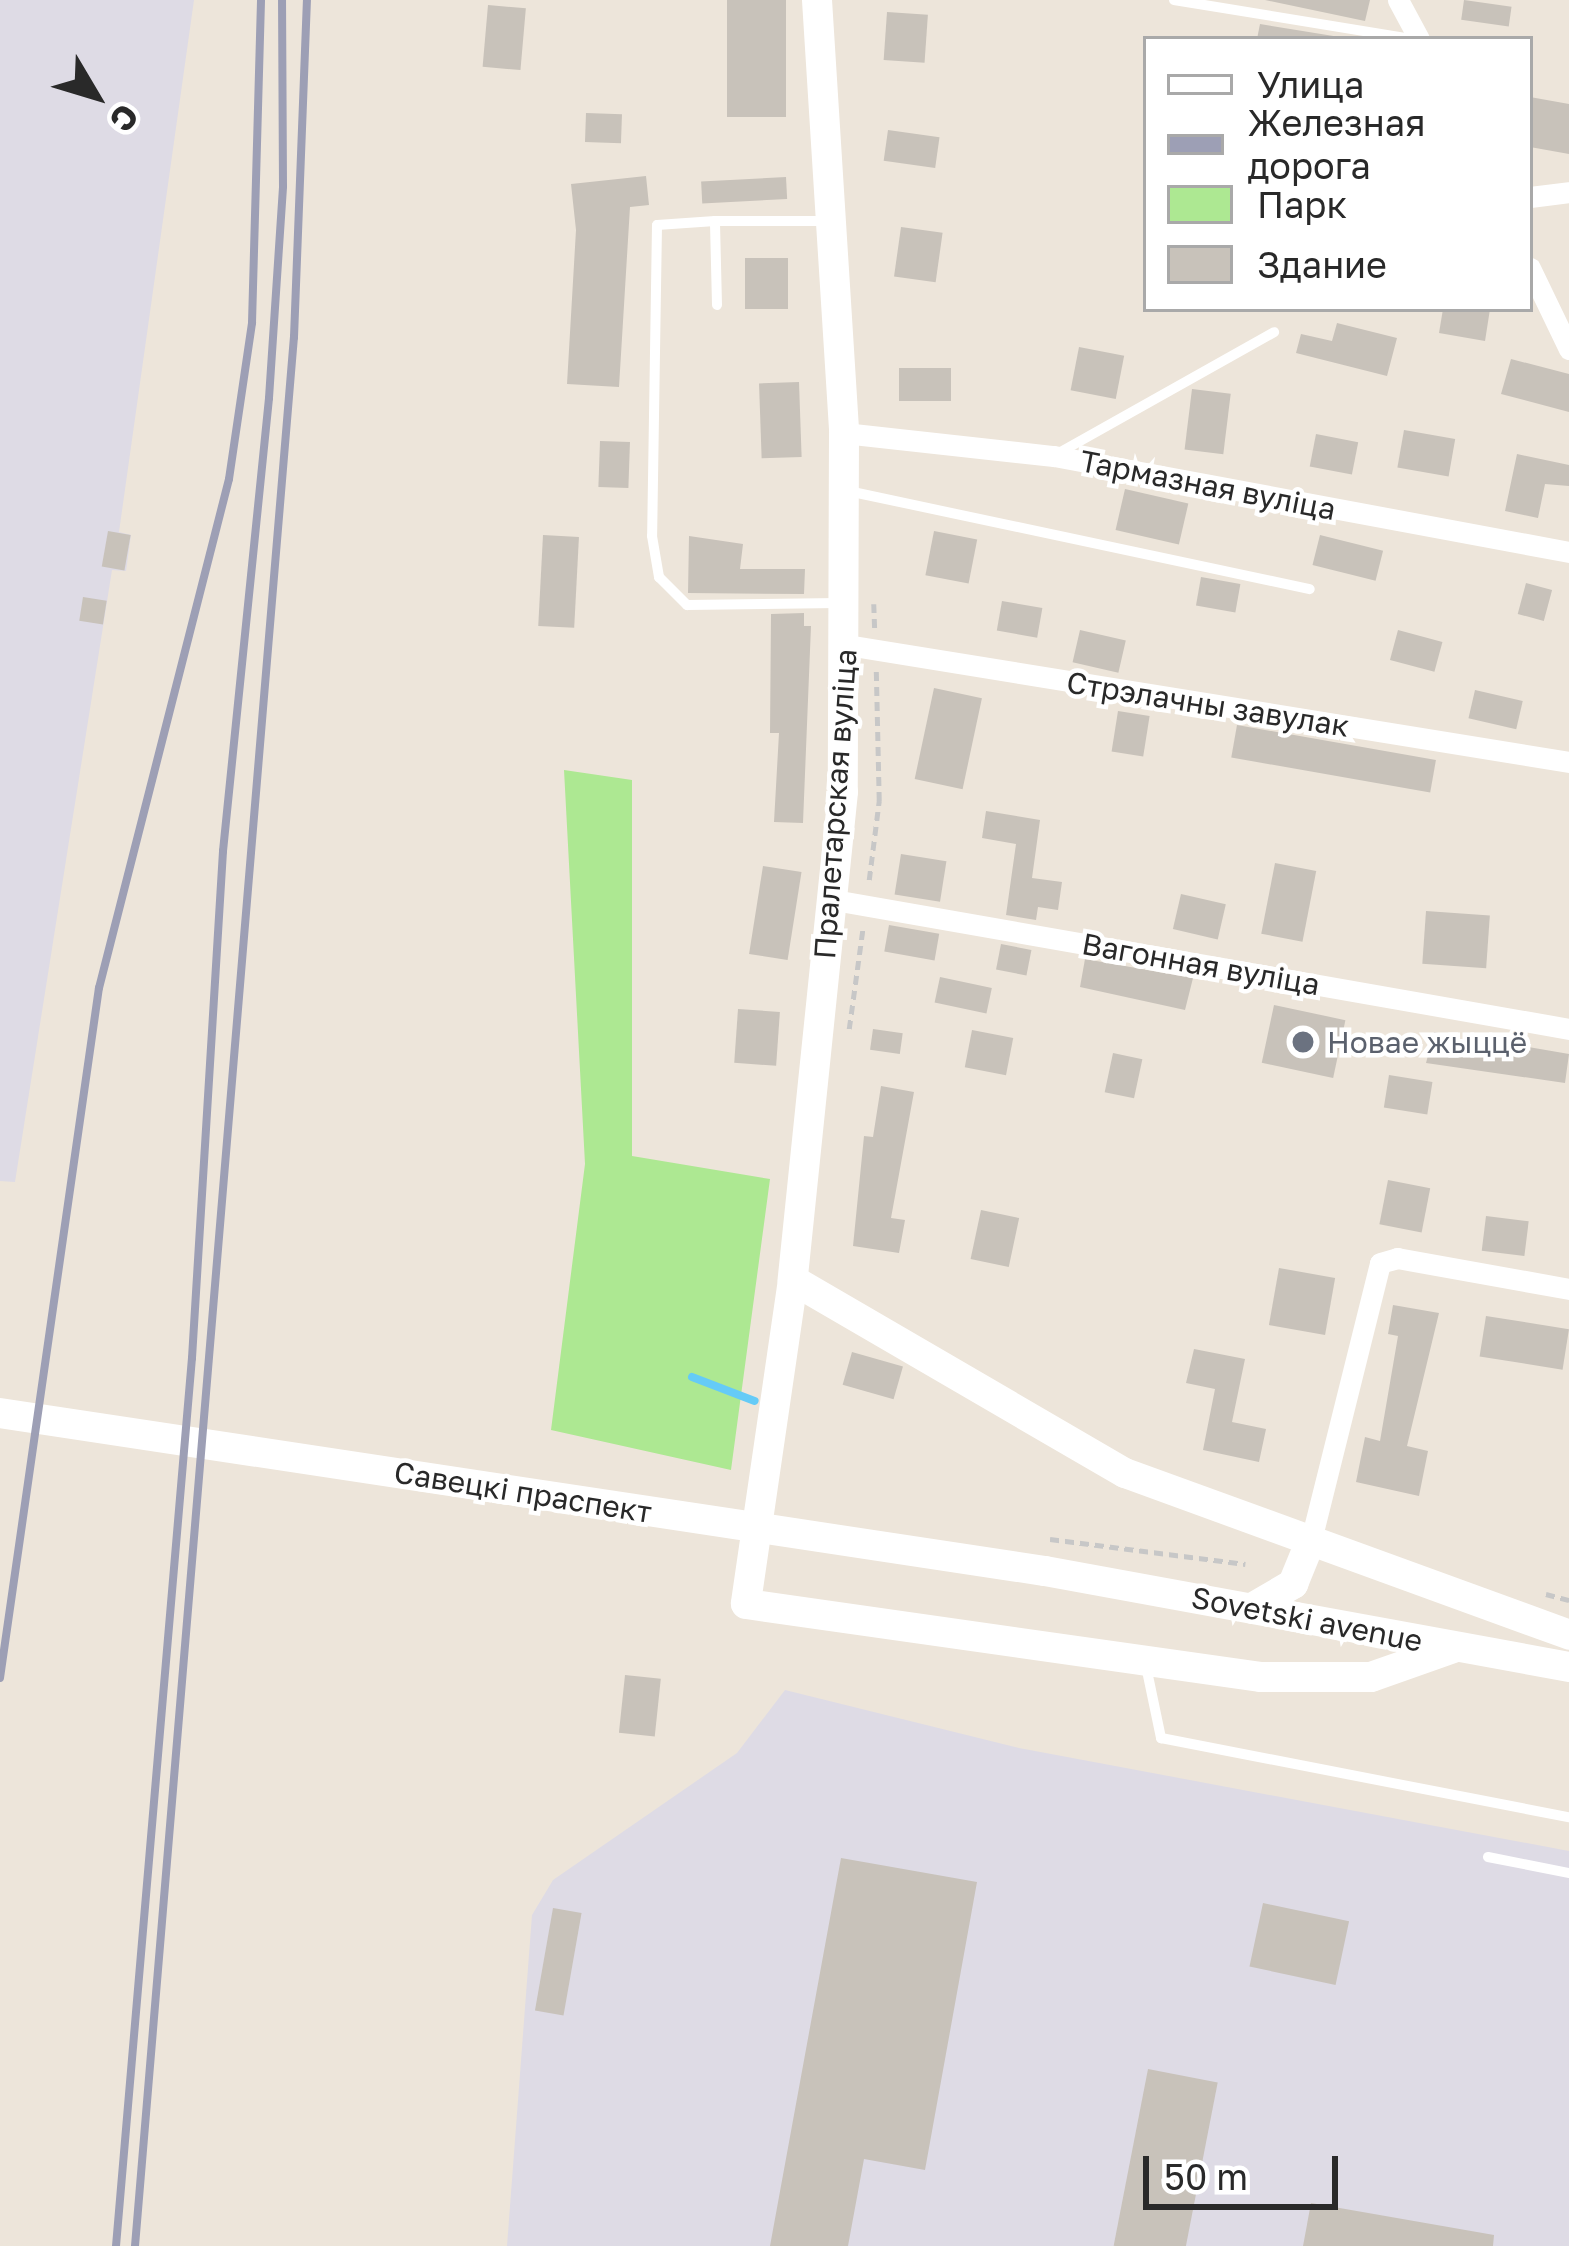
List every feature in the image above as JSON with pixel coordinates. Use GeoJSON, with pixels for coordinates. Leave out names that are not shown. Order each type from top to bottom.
{"type":"FeatureCollection","features":[{"type":"Feature","properties":{"kind":"main road","name":"Пралетарская вуліца"},"geometry":{"type":"LineString","coordinates":[[818,0],[844,433],[847,602],[862,648],[793,1280],[746,1604],[1146,1663]]}},
{"type":"Feature","properties":{"kind":"main road"},"geometry":{"type":"LineString","coordinates":[[793,1280],[1085,1453],[1569,1635]]}},
{"type":"Feature","properties":{"kind":"main road","name":"Савецкі праспект"},"geometry":{"type":"LineString","coordinates":[[0,1413],[1045,1571]]}},
{"type":"Feature","properties":{"kind":"main road"},"geometry":{"type":"LineString","coordinates":[[1252,1608],[1293,1584],[1311,1540]]}},
{"type":"Feature","properties":{"kind":"main road","name":"Sovetski avenue"},"geometry":{"type":"LineString","coordinates":[[1045,1571],[1569,1666]]}},
{"type":"Feature","properties":{"kind":"main road"},"geometry":{"type":"LineString","coordinates":[[1146,1663],[1260,1677],[1371,1676],[1456,1647]]}},
{"type":"Feature","properties":{"kind":"street"},"geometry":{"type":"LineString","coordinates":[[1398,0],[1415,36]]}},
{"type":"Feature","properties":{"kind":"street"},"geometry":{"type":"LineString","coordinates":[[1533,196],[1569,193]]}},
{"type":"Feature","properties":{"kind":"street"},"geometry":{"type":"LineString","coordinates":[[1533,274],[1569,349]]}},
{"type":"Feature","properties":{"kind":"street","name":"Тармазная вуліца"},"geometry":{"type":"LineString","coordinates":[[844,433],[1054,456],[1569,553]]}},
{"type":"Feature","properties":{"kind":"street","name":"Стрэлачны завулак"},"geometry":{"type":"LineString","coordinates":[[862,648],[1569,762]]}},
{"type":"Feature","properties":{"kind":"street","name":"Вагонная вуліца"},"geometry":{"type":"LineString","coordinates":[[834,900],[1569,1029]]}},
{"type":"Feature","properties":{"kind":"street"},"geometry":{"type":"LineString","coordinates":[[1311,1540],[1380,1263],[1397,1258],[1569,1289]]}},
{"type":"Feature","properties":{"kind":"lane"},"geometry":{"type":"LineString","coordinates":[[1174,0],[1397,36]]}},
{"type":"Feature","properties":{"kind":"lane"},"geometry":{"type":"LineString","coordinates":[[832,220],[657,225],[652,536],[659,578],[687,605],[847,602]]}},
{"type":"Feature","properties":{"kind":"lane"},"geometry":{"type":"LineString","coordinates":[[715,221],[717,305]]}},
{"type":"Feature","properties":{"kind":"lane"},"geometry":{"type":"LineString","coordinates":[[1054,456],[1274,332]]}},
{"type":"Feature","properties":{"kind":"lane"},"geometry":{"type":"LineString","coordinates":[[845,491],[1310,589]]}},
{"type":"Feature","properties":{"kind":"lane"},"geometry":{"type":"LineString","coordinates":[[1146,1663],[1161,1738],[1569,1817]]}},
{"type":"Feature","properties":{"kind":"lane"},"geometry":{"type":"LineString","coordinates":[[1488,1857],[1569,1873]]}},
{"type":"Feature","properties":{"kind":"path"},"geometry":{"type":"LineString","coordinates":[[848,1040],[878,801],[862,648],[873,584]]}},
{"type":"Feature","properties":{"kind":"path"},"geometry":{"type":"LineString","coordinates":[[1050,1539],[1245,1564]]}},
{"type":"Feature","properties":{"kind":"shaded area"},"geometry":{"type":"Polygon","coordinates":[[[0,0],[194,0],[119,532],[131,535],[126,571],[112,570],[15,1182],[0,1181],[0,0]]]}},
{"type":"Feature","properties":{"kind":"shaded area"},"geometry":{"type":"Polygon","coordinates":[[[785,1690],[1019,1748],[1569,1851],[1569,2246],[507,2246],[532,1915],[553,1880],[737,1753],[785,1690]]]}},
{"type":"Feature","properties":{"kind":"green space"},"geometry":{"type":"Polygon","coordinates":[[[564,770],[632,780],[632,1156],[770,1179],[731,1470],[551,1430],[585,1164],[564,770]]]}},
{"type":"Feature","properties":{"kind":"building"},"geometry":{"type":"Polygon","coordinates":[[[727,0],[786,0],[786,117],[727,117],[727,0]]]}},
{"type":"Feature","properties":{"kind":"building"},"geometry":{"type":"Polygon","coordinates":[[[1265,0],[1370,0],[1365,21],[1265,0]]]}},
{"type":"Feature","properties":{"kind":"building"},"geometry":{"type":"Polygon","coordinates":[[[1464,0],[1512,7],[1509,26],[1461,20],[1464,0]]]}},
{"type":"Feature","properties":{"kind":"building"},"geometry":{"type":"Polygon","coordinates":[[[488,5],[526,8],[520,70],[483,67],[488,5]]]}},
{"type":"Feature","properties":{"kind":"building"},"geometry":{"type":"Polygon","coordinates":[[[887,12],[928,15],[925,63],[884,60],[887,12]]]}},
{"type":"Feature","properties":{"kind":"building"},"geometry":{"type":"Polygon","coordinates":[[[1260,24],[1334,36],[1258,36],[1260,24]]]}},
{"type":"Feature","properties":{"kind":"building"},"geometry":{"type":"Polygon","coordinates":[[[1533,98],[1569,104],[1569,154],[1533,148],[1533,98]]]}},
{"type":"Feature","properties":{"kind":"building"},"geometry":{"type":"Polygon","coordinates":[[[586,113],[622,114],[621,143],[585,142],[586,113]]]}},
{"type":"Feature","properties":{"kind":"building"},"geometry":{"type":"Polygon","coordinates":[[[888,130],[939,137],[935,168],[884,161],[888,130]]]}},
{"type":"Feature","properties":{"kind":"building"},"geometry":{"type":"Polygon","coordinates":[[[646,176],[649,205],[630,207],[619,387],[567,384],[576,230],[571,184],[646,176]]]}},
{"type":"Feature","properties":{"kind":"building"},"geometry":{"type":"Polygon","coordinates":[[[786,177],[787,199],[702,203],[701,181],[786,177]]]}},
{"type":"Feature","properties":{"kind":"building"},"geometry":{"type":"Polygon","coordinates":[[[901,227],[943,233],[936,282],[894,277],[901,227]]]}},
{"type":"Feature","properties":{"kind":"building"},"geometry":{"type":"Polygon","coordinates":[[[745,258],[788,258],[788,309],[745,309],[745,258]]]}},
{"type":"Feature","properties":{"kind":"building"},"geometry":{"type":"Polygon","coordinates":[[[1442,312],[1490,312],[1485,341],[1439,333],[1442,312]]]}},
{"type":"Feature","properties":{"kind":"building"},"geometry":{"type":"Polygon","coordinates":[[[1337,323],[1397,338],[1387,376],[1296,353],[1301,334],[1332,341],[1337,323]]]}},
{"type":"Feature","properties":{"kind":"building"},"geometry":{"type":"Polygon","coordinates":[[[1079,347],[1124,356],[1116,399],[1071,390],[1079,347]]]}},
{"type":"Feature","properties":{"kind":"building"},"geometry":{"type":"Polygon","coordinates":[[[1511,359],[1569,374],[1569,412],[1501,394],[1511,359]]]}},
{"type":"Feature","properties":{"kind":"building"},"geometry":{"type":"Polygon","coordinates":[[[899,368],[951,368],[951,401],[899,401],[899,368]]]}},
{"type":"Feature","properties":{"kind":"building"},"geometry":{"type":"Polygon","coordinates":[[[799,382],[802,457],[762,458],[759,383],[799,382]]]}},
{"type":"Feature","properties":{"kind":"building"},"geometry":{"type":"Polygon","coordinates":[[[1192,389],[1231,394],[1223,454],[1185,450],[1192,389]]]}},
{"type":"Feature","properties":{"kind":"building"},"geometry":{"type":"Polygon","coordinates":[[[1404,430],[1455,439],[1449,476],[1397,467],[1404,430]]]}},
{"type":"Feature","properties":{"kind":"building"},"geometry":{"type":"Polygon","coordinates":[[[1316,434],[1358,442],[1352,475],[1310,466],[1316,434]]]}},
{"type":"Feature","properties":{"kind":"building"},"geometry":{"type":"Polygon","coordinates":[[[600,441],[630,442],[628,488],[598,487],[600,441]]]}},
{"type":"Feature","properties":{"kind":"building"},"geometry":{"type":"Polygon","coordinates":[[[1517,454],[1569,465],[1569,486],[1545,484],[1538,518],[1505,511],[1517,454]]]}},
{"type":"Feature","properties":{"kind":"building"},"geometry":{"type":"Polygon","coordinates":[[[1125,489],[1188,504],[1179,545],[1116,530],[1125,489]]]}},
{"type":"Feature","properties":{"kind":"building"},"geometry":{"type":"Polygon","coordinates":[[[108,531],[131,535],[124,570],[102,566],[108,531]]]}},
{"type":"Feature","properties":{"kind":"building"},"geometry":{"type":"Polygon","coordinates":[[[934,531],[977,539],[969,584],[925,575],[934,531]]]}},
{"type":"Feature","properties":{"kind":"building"},"geometry":{"type":"Polygon","coordinates":[[[543,535],[579,537],[574,628],[538,626],[543,535]]]}},
{"type":"Feature","properties":{"kind":"building"},"geometry":{"type":"Polygon","coordinates":[[[1320,535],[1383,551],[1376,581],[1313,565],[1320,535]]]}},
{"type":"Feature","properties":{"kind":"building"},"geometry":{"type":"Polygon","coordinates":[[[689,536],[743,544],[740,569],[805,569],[804,594],[688,593],[689,536]]]}},
{"type":"Feature","properties":{"kind":"building"},"geometry":{"type":"Polygon","coordinates":[[[1201,577],[1240,584],[1235,613],[1196,606],[1201,577]]]}},
{"type":"Feature","properties":{"kind":"building"},"geometry":{"type":"Polygon","coordinates":[[[1526,583],[1552,590],[1544,621],[1518,614],[1526,583]]]}},
{"type":"Feature","properties":{"kind":"building"},"geometry":{"type":"Polygon","coordinates":[[[83,597],[107,601],[103,624],[79,621],[83,597]]]}},
{"type":"Feature","properties":{"kind":"building"},"geometry":{"type":"Polygon","coordinates":[[[1002,601],[1042,608],[1037,638],[997,631],[1002,601]]]}},
{"type":"Feature","properties":{"kind":"building"},"geometry":{"type":"Polygon","coordinates":[[[804,613],[804,626],[811,626],[803,823],[774,822],[779,733],[770,733],[771,614],[804,613]]]}},
{"type":"Feature","properties":{"kind":"building"},"geometry":{"type":"Polygon","coordinates":[[[1080,630],[1126,641],[1118,673],[1073,662],[1080,630]]]}},
{"type":"Feature","properties":{"kind":"building"},"geometry":{"type":"Polygon","coordinates":[[[1398,630],[1442,642],[1434,672],[1390,660],[1398,630]]]}},
{"type":"Feature","properties":{"kind":"building"},"geometry":{"type":"Polygon","coordinates":[[[934,688],[982,698],[963,789],[915,779],[934,688]]]}},
{"type":"Feature","properties":{"kind":"building"},"geometry":{"type":"Polygon","coordinates":[[[1475,690],[1523,701],[1516,729],[1468,718],[1475,690]]]}},
{"type":"Feature","properties":{"kind":"building"},"geometry":{"type":"Polygon","coordinates":[[[1118,711],[1150,716],[1143,757],[1112,751],[1118,711]]]}},
{"type":"Feature","properties":{"kind":"building"},"geometry":{"type":"Polygon","coordinates":[[[1237,725],[1436,760],[1430,793],[1231,757],[1237,725]]]}},
{"type":"Feature","properties":{"kind":"building"},"geometry":{"type":"Polygon","coordinates":[[[986,811],[1040,820],[1032,878],[1062,882],[1058,910],[1038,907],[1036,920],[1006,915],[1016,844],[982,838],[986,811]]]}},
{"type":"Feature","properties":{"kind":"building"},"geometry":{"type":"Polygon","coordinates":[[[901,854],[946,861],[940,902],[895,894],[901,854]]]}},
{"type":"Feature","properties":{"kind":"building"},"geometry":{"type":"Polygon","coordinates":[[[1275,863],[1316,871],[1302,942],[1261,934],[1275,863]]]}},
{"type":"Feature","properties":{"kind":"building"},"geometry":{"type":"Polygon","coordinates":[[[763,866],[802,872],[788,960],[749,954],[763,866]]]}},
{"type":"Feature","properties":{"kind":"building"},"geometry":{"type":"Polygon","coordinates":[[[1181,894],[1226,904],[1218,939],[1173,929],[1181,894]]]}},
{"type":"Feature","properties":{"kind":"building"},"geometry":{"type":"Polygon","coordinates":[[[1426,911],[1490,915],[1486,968],[1422,964],[1426,911]]]}},
{"type":"Feature","properties":{"kind":"building"},"geometry":{"type":"Polygon","coordinates":[[[889,925],[939,934],[935,960],[884,952],[889,925]]]}},
{"type":"Feature","properties":{"kind":"building"},"geometry":{"type":"Polygon","coordinates":[[[1001,944],[1031,950],[1026,975],[996,970],[1001,944]]]}},
{"type":"Feature","properties":{"kind":"building"},"geometry":{"type":"Polygon","coordinates":[[[1085,959],[1193,978],[1185,1010],[1080,987],[1085,959]]]}},
{"type":"Feature","properties":{"kind":"building"},"geometry":{"type":"Polygon","coordinates":[[[940,977],[992,988],[986,1013],[935,1002],[940,977]]]}},
{"type":"Feature","properties":{"kind":"building","name":"Новае жыццё"},"geometry":{"type":"Polygon","coordinates":[[[1274,1005],[1345,1020],[1333,1078],[1262,1063],[1274,1005]]]}},
{"type":"Feature","properties":{"kind":"building"},"geometry":{"type":"Polygon","coordinates":[[[738,1009],[780,1012],[776,1066],[734,1063],[738,1009]]]}},
{"type":"Feature","properties":{"kind":"building"},"geometry":{"type":"Polygon","coordinates":[[[873,1029],[903,1033],[900,1054],[870,1050],[873,1029]]]}},
{"type":"Feature","properties":{"kind":"building"},"geometry":{"type":"Polygon","coordinates":[[[972,1030],[1013,1038],[1006,1075],[965,1067],[972,1030]]]}},
{"type":"Feature","properties":{"kind":"building"},"geometry":{"type":"Polygon","coordinates":[[[1434,1032],[1504,1050],[1505,1043],[1569,1054],[1565,1083],[1426,1063],[1434,1032]]]}},
{"type":"Feature","properties":{"kind":"building"},"geometry":{"type":"Polygon","coordinates":[[[1113,1053],[1142,1059],[1134,1098],[1105,1092],[1113,1053]]]}},
{"type":"Feature","properties":{"kind":"building"},"geometry":{"type":"Polygon","coordinates":[[[1389,1075],[1432,1082],[1427,1114],[1384,1108],[1389,1075]]]}},
{"type":"Feature","properties":{"kind":"building"},"geometry":{"type":"Polygon","coordinates":[[[881,1086],[914,1092],[891,1218],[905,1220],[899,1253],[853,1246],[864,1136],[873,1137],[881,1086]]]}},
{"type":"Feature","properties":{"kind":"building"},"geometry":{"type":"Polygon","coordinates":[[[1388,1180],[1430,1188],[1422,1232],[1379,1224],[1388,1180]]]}},
{"type":"Feature","properties":{"kind":"building"},"geometry":{"type":"Polygon","coordinates":[[[981,1210],[1019,1218],[1009,1267],[971,1259],[981,1210]]]}},
{"type":"Feature","properties":{"kind":"building"},"geometry":{"type":"Polygon","coordinates":[[[1486,1216],[1529,1221],[1524,1256],[1482,1251],[1486,1216]]]}},
{"type":"Feature","properties":{"kind":"building"},"geometry":{"type":"Polygon","coordinates":[[[1279,1268],[1335,1278],[1325,1335],[1269,1325],[1279,1268]]]}},
{"type":"Feature","properties":{"kind":"building"},"geometry":{"type":"Polygon","coordinates":[[[1393,1305],[1439,1313],[1407,1446],[1428,1451],[1419,1496],[1356,1482],[1365,1437],[1380,1441],[1398,1336],[1388,1334],[1393,1305]]]}},
{"type":"Feature","properties":{"kind":"building"},"geometry":{"type":"Polygon","coordinates":[[[1486,1316],[1569,1329],[1563,1370],[1480,1356],[1486,1316]]]}},
{"type":"Feature","properties":{"kind":"building"},"geometry":{"type":"Polygon","coordinates":[[[1194,1349],[1245,1359],[1232,1422],[1266,1429],[1259,1462],[1203,1450],[1215,1389],[1186,1383],[1194,1349]]]}},
{"type":"Feature","properties":{"kind":"building"},"geometry":{"type":"Polygon","coordinates":[[[852,1352],[903,1367],[894,1399],[843,1385],[852,1352]]]}},
{"type":"Feature","properties":{"kind":"building"},"geometry":{"type":"Polygon","coordinates":[[[625,1675],[661,1679],[655,1736],[619,1733],[625,1675]]]}},
{"type":"Feature","properties":{"kind":"building"},"geometry":{"type":"Polygon","coordinates":[[[841,1858],[977,1882],[925,2170],[864,2159],[848,2246],[770,2246],[841,1858]]]}},
{"type":"Feature","properties":{"kind":"building"},"geometry":{"type":"Polygon","coordinates":[[[1263,1903],[1349,1921],[1336,1985],[1249,1967],[1263,1903]]]}},
{"type":"Feature","properties":{"kind":"building"},"geometry":{"type":"Polygon","coordinates":[[[553,1908],[582,1913],[564,2015],[535,2010],[553,1908]]]}},
{"type":"Feature","properties":{"kind":"building"},"geometry":{"type":"Polygon","coordinates":[[[1148,2069],[1218,2083],[1186,2246],[1114,2246],[1148,2069]]]}},
{"type":"Feature","properties":{"kind":"building"},"geometry":{"type":"Polygon","coordinates":[[[1311,2203],[1494,2235],[1493,2246],[1303,2246],[1311,2203]]]}},
{"type":"Feature","properties":{"kind":"waterway"},"geometry":{"type":"LineString","coordinates":[[692,1377],[755,1401]]}},
{"type":"Feature","properties":{"kind":"railway"},"geometry":{"type":"LineString","coordinates":[[0,1678],[99,988],[229,479],[252,323],[261,0]]}},
{"type":"Feature","properties":{"kind":"railway"},"geometry":{"type":"LineString","coordinates":[[116,2246],[192,1358],[223,851],[269,398],[283,186],[282,0]]}},
{"type":"Feature","properties":{"kind":"railway"},"geometry":{"type":"LineString","coordinates":[[135,2246],[294,337],[307,0]]}},
{"type":"Feature","properties":{"kind":"place","name":"Новае жыццё"},"geometry":{"type":"Point","coordinates":[1303,1042]}}]}
